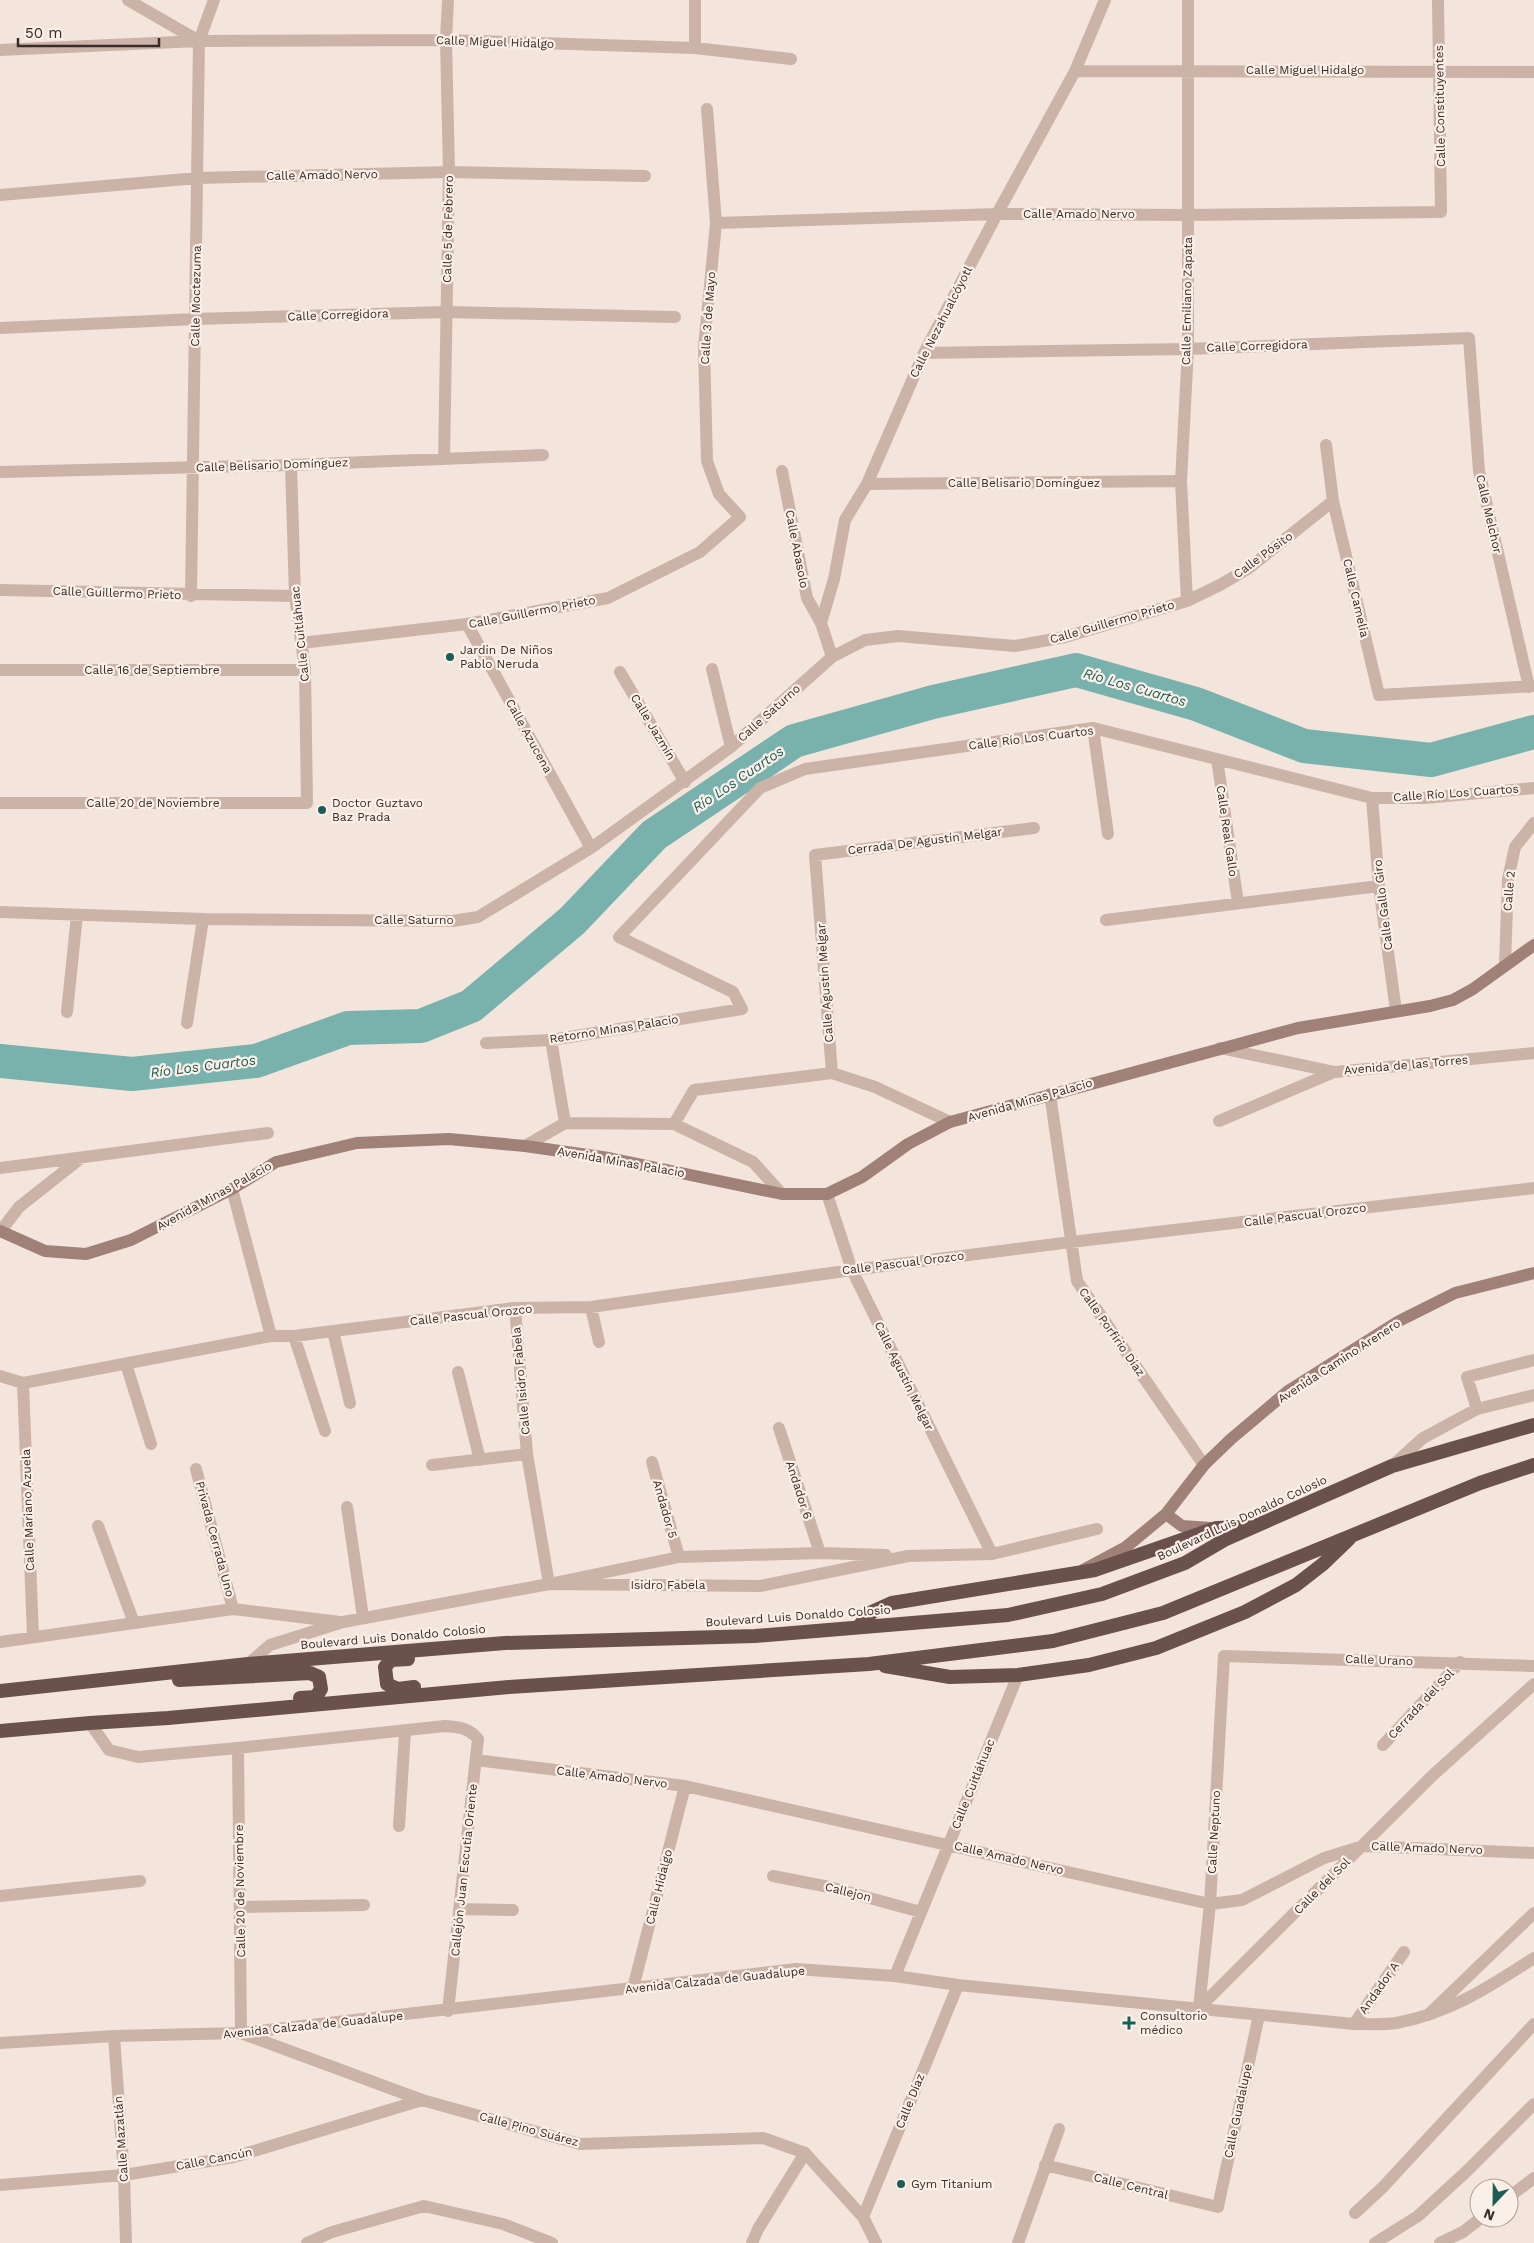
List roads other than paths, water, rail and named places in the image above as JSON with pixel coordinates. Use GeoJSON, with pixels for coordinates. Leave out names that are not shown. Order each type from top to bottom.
{"type":"FeatureCollection","features":[{"type":"Feature","properties":{"kind":"highway","name":"Boulevard Luis Donaldo Colosio"},"geometry":{"type":"LineString","coordinates":[[0,1691],[248,1664],[505,1643],[755,1636],[1008,1614],[1102,1594],[1185,1563],[1226,1539],[1392,1466],[1534,1425]]}},
{"type":"Feature","properties":{"kind":"highway"},"geometry":{"type":"LineString","coordinates":[[0,1731],[90,1722],[168,1718],[509,1687],[870,1664],[1053,1641],[1163,1613],[1480,1483],[1534,1465]]}},
{"type":"Feature","properties":{"kind":"highway"},"geometry":{"type":"LineString","coordinates":[[858,1627],[872,1612],[892,1603],[1095,1570],[1216,1528],[1254,1527]]}},
{"type":"Feature","properties":{"kind":"highway"},"geometry":{"type":"LineString","coordinates":[[870,1664],[950,1677],[1018,1675],[1089,1665],[1156,1648],[1245,1612],[1296,1584],[1323,1564],[1354,1534]]}},
{"type":"Feature","properties":{"kind":"highway"},"geometry":{"type":"LineString","coordinates":[[505,1643],[496,1650],[391,1660],[385,1667],[387,1684],[398,1688],[493,1681],[509,1687]]}},
{"type":"Feature","properties":{"kind":"highway"},"geometry":{"type":"LineString","coordinates":[[164,1673],[180,1680],[310,1673],[319,1677],[321,1689],[316,1697],[182,1708],[168,1718]]}},
{"type":"Feature","properties":{"kind":"main road","name":"Avenida Minas Palacio"},"geometry":{"type":"LineString","coordinates":[[0,1232],[44,1251],[86,1254],[132,1240],[232,1189],[276,1162],[357,1143],[449,1139],[525,1146],[609,1158],[782,1194],[827,1194],[862,1177],[908,1144],[950,1122],[1298,1028],[1430,1006],[1453,1000],[1473,989],[1534,945]]}},
{"type":"Feature","properties":{"kind":"main road","name":"Avenida Camino Arenero"},"geometry":{"type":"LineString","coordinates":[[1080,1571],[1126,1547],[1166,1514],[1204,1465],[1231,1438],[1288,1391],[1399,1322],[1455,1293],[1534,1273]]}},
{"type":"Feature","properties":{"kind":"main road"},"geometry":{"type":"LineString","coordinates":[[1166,1514],[1182,1526],[1216,1528]]}},
{"type":"Feature","properties":{"kind":"street"},"geometry":{"type":"LineString","coordinates":[[128,0],[199,40]]}},
{"type":"Feature","properties":{"kind":"street","name":"Calle Moctezuma"},"geometry":{"type":"LineString","coordinates":[[191,596],[199,40],[214,0]]}},
{"type":"Feature","properties":{"kind":"street","name":"Calle 5 de Febrero"},"geometry":{"type":"LineString","coordinates":[[444,459],[447,312],[448,172],[446,40],[448,0]]}},
{"type":"Feature","properties":{"kind":"street"},"geometry":{"type":"LineString","coordinates":[[695,0],[695,48]]}},
{"type":"Feature","properties":{"kind":"street","name":"Calle Nezahualcóyotl"},"geometry":{"type":"LineString","coordinates":[[821,623],[834,579],[845,520],[867,484],[924,353],[996,214],[1075,71],[1104,0]]}},
{"type":"Feature","properties":{"kind":"street","name":"Calle Emiliano Zapata"},"geometry":{"type":"LineString","coordinates":[[1187,601],[1181,482],[1188,349],[1188,0]]}},
{"type":"Feature","properties":{"kind":"street","name":"Calle Constituyentes"},"geometry":{"type":"LineString","coordinates":[[1438,0],[1441,212]]}},
{"type":"Feature","properties":{"kind":"street","name":"Calle Miguel Hidalgo"},"geometry":{"type":"LineString","coordinates":[[0,50],[199,40],[446,40],[695,48],[791,59]]}},
{"type":"Feature","properties":{"kind":"street","name":"Calle Miguel Hidalgo"},"geometry":{"type":"LineString","coordinates":[[1075,71],[1534,72]]}},
{"type":"Feature","properties":{"kind":"street","name":"Calle 3 de Mayo"},"geometry":{"type":"LineString","coordinates":[[707,109],[716,223],[704,347],[707,461],[719,494],[740,517]]}},
{"type":"Feature","properties":{"kind":"street","name":"Calle Amado Nervo"},"geometry":{"type":"LineString","coordinates":[[0,195],[198,178],[448,172],[645,176]]}},
{"type":"Feature","properties":{"kind":"street","name":"Calle Amado Nervo"},"geometry":{"type":"LineString","coordinates":[[716,223],[996,214],[1188,215],[1441,212]]}},
{"type":"Feature","properties":{"kind":"street","name":"Calle Corregidora"},"geometry":{"type":"LineString","coordinates":[[0,328],[195,319],[447,312],[675,316]]}},
{"type":"Feature","properties":{"kind":"street","name":"Calle Corregidora"},"geometry":{"type":"LineString","coordinates":[[924,353],[1188,349],[1469,338]]}},
{"type":"Feature","properties":{"kind":"street","name":"Calle Melchor"},"geometry":{"type":"LineString","coordinates":[[1469,338],[1479,471],[1532,686]]}},
{"type":"Feature","properties":{"kind":"street","name":"Calle Camelia"},"geometry":{"type":"LineString","coordinates":[[1326,445],[1333,501],[1379,695],[1532,686]]}},
{"type":"Feature","properties":{"kind":"street","name":"Calle Belisario Domínguez"},"geometry":{"type":"LineString","coordinates":[[0,472],[291,465],[543,455]]}},
{"type":"Feature","properties":{"kind":"street","name":"Calle Cuitláhuac"},"geometry":{"type":"LineString","coordinates":[[291,465],[295,596],[305,670],[307,803]]}},
{"type":"Feature","properties":{"kind":"street","name":"Calle Abasolo"},"geometry":{"type":"LineString","coordinates":[[782,471],[807,598],[821,623]]}},
{"type":"Feature","properties":{"kind":"street","name":"Calle Belisario Domínguez"},"geometry":{"type":"LineString","coordinates":[[867,484],[1181,482]]}},
{"type":"Feature","properties":{"kind":"street","name":"Calle Pósito"},"geometry":{"type":"LineString","coordinates":[[1187,601],[1248,568],[1333,501]]}},
{"type":"Feature","properties":{"kind":"street","name":"Calle Guillermo Prieto"},"geometry":{"type":"LineString","coordinates":[[301,643],[467,624],[608,598],[700,552],[740,517]]}},
{"type":"Feature","properties":{"kind":"street","name":"Calle Guillermo Prieto"},"geometry":{"type":"LineString","coordinates":[[0,590],[191,596],[295,596]]}},
{"type":"Feature","properties":{"kind":"street","name":"Calle Guillermo Prieto"},"geometry":{"type":"LineString","coordinates":[[832,657],[865,640],[898,636],[1015,646],[1065,637],[1187,601]]}},
{"type":"Feature","properties":{"kind":"street"},"geometry":{"type":"LineString","coordinates":[[821,623],[832,657]]}},
{"type":"Feature","properties":{"kind":"street","name":"Calle Azucena"},"geometry":{"type":"LineString","coordinates":[[467,624],[591,848]]}},
{"type":"Feature","properties":{"kind":"street","name":"Calle Saturno"},"geometry":{"type":"LineString","coordinates":[[0,912],[203,918],[453,921],[478,917],[591,848],[685,782],[732,747],[832,657]]}},
{"type":"Feature","properties":{"kind":"street"},"geometry":{"type":"LineString","coordinates":[[712,669],[732,747]]}},
{"type":"Feature","properties":{"kind":"street","name":"Calle 16 de Septiembre"},"geometry":{"type":"LineString","coordinates":[[0,670],[305,670]]}},
{"type":"Feature","properties":{"kind":"street","name":"Calle Jazmín"},"geometry":{"type":"LineString","coordinates":[[620,672],[685,782]]}},
{"type":"Feature","properties":{"kind":"street"},"geometry":{"type":"LineString","coordinates":[[1093,728],[1108,834]]}},
{"type":"Feature","properties":{"kind":"street","name":"Calle Río Los Cuartos"},"geometry":{"type":"LineString","coordinates":[[742,1009],[733,992],[619,937],[760,788],[805,768],[1093,728],[1372,798],[1425,798],[1534,788]]}},
{"type":"Feature","properties":{"kind":"street","name":"Calle Real Gallo"},"geometry":{"type":"LineString","coordinates":[[1217,759],[1238,903]]}},
{"type":"Feature","properties":{"kind":"street","name":"Calle Gallo Giro"},"geometry":{"type":"LineString","coordinates":[[1372,798],[1379,886],[1396,1011]]}},
{"type":"Feature","properties":{"kind":"street","name":"Calle 20 de Noviembre"},"geometry":{"type":"LineString","coordinates":[[0,803],[307,803]]}},
{"type":"Feature","properties":{"kind":"street","name":"Calle 2"},"geometry":{"type":"LineString","coordinates":[[1505,965],[1508,879],[1515,847],[1534,823]]}},
{"type":"Feature","properties":{"kind":"street","name":"Cerrada De Agustín Melgar"},"geometry":{"type":"LineString","coordinates":[[816,855],[1034,828]]}},
{"type":"Feature","properties":{"kind":"street","name":"Calle Agustín Melgar"},"geometry":{"type":"LineString","coordinates":[[816,855],[832,1073]]}},
{"type":"Feature","properties":{"kind":"street"},"geometry":{"type":"LineString","coordinates":[[1106,920],[1379,886]]}},
{"type":"Feature","properties":{"kind":"street"},"geometry":{"type":"LineString","coordinates":[[67,1012],[77,915]]}},
{"type":"Feature","properties":{"kind":"street"},"geometry":{"type":"LineString","coordinates":[[187,1023],[203,918]]}},
{"type":"Feature","properties":{"kind":"street","name":"Retorno Minas Palacio"},"geometry":{"type":"LineString","coordinates":[[486,1044],[551,1040],[742,1009]]}},
{"type":"Feature","properties":{"kind":"street"},"geometry":{"type":"LineString","coordinates":[[551,1040],[565,1123],[674,1124],[753,1162],[782,1194]]}},
{"type":"Feature","properties":{"kind":"street","name":"Avenida de las Torres"},"geometry":{"type":"LineString","coordinates":[[1220,1048],[1335,1072],[1534,1054]]}},
{"type":"Feature","properties":{"kind":"street"},"geometry":{"type":"LineString","coordinates":[[1219,1121],[1335,1072]]}},
{"type":"Feature","properties":{"kind":"street"},"geometry":{"type":"LineString","coordinates":[[674,1124],[694,1090],[832,1073],[875,1087],[950,1122]]}},
{"type":"Feature","properties":{"kind":"street","name":"Calle Porfirio Díaz"},"geometry":{"type":"LineString","coordinates":[[1050,1094],[1077,1281],[1204,1465]]}},
{"type":"Feature","properties":{"kind":"street","name":"Avenida Minas Palacio"},"geometry":{"type":"LineString","coordinates":[[525,1146],[565,1123]]}},
{"type":"Feature","properties":{"kind":"street"},"geometry":{"type":"LineString","coordinates":[[0,1168],[268,1133]]}},
{"type":"Feature","properties":{"kind":"street"},"geometry":{"type":"LineString","coordinates":[[0,1232],[19,1207],[81,1157]]}},
{"type":"Feature","properties":{"kind":"street","name":"Calle Pascual Orozco"},"geometry":{"type":"LineString","coordinates":[[0,1376],[23,1383],[271,1336],[294,1336],[515,1308],[591,1307],[852,1270],[1071,1242],[1534,1188]]}},
{"type":"Feature","properties":{"kind":"street"},"geometry":{"type":"LineString","coordinates":[[232,1189],[271,1336]]}},
{"type":"Feature","properties":{"kind":"street","name":"Calle Agustín Melgar"},"geometry":{"type":"LineString","coordinates":[[827,1194],[852,1270],[992,1554]]}},
{"type":"Feature","properties":{"kind":"street"},"geometry":{"type":"LineString","coordinates":[[591,1307],[599,1342]]}},
{"type":"Feature","properties":{"kind":"street","name":"Calle Isidro Fabela"},"geometry":{"type":"LineString","coordinates":[[515,1308],[527,1454],[549,1584]]}},
{"type":"Feature","properties":{"kind":"street"},"geometry":{"type":"LineString","coordinates":[[333,1331],[350,1403]]}},
{"type":"Feature","properties":{"kind":"street"},"geometry":{"type":"LineString","coordinates":[[294,1336],[325,1431]]}},
{"type":"Feature","properties":{"kind":"street"},"geometry":{"type":"LineString","coordinates":[[1477,1409],[1467,1377],[1534,1360]]}},
{"type":"Feature","properties":{"kind":"street"},"geometry":{"type":"LineString","coordinates":[[126,1364],[151,1444]]}},
{"type":"Feature","properties":{"kind":"street"},"geometry":{"type":"LineString","coordinates":[[458,1372],[480,1460]]}},
{"type":"Feature","properties":{"kind":"street","name":"Calle Mariano Azuela"},"geometry":{"type":"LineString","coordinates":[[23,1383],[33,1636]]}},
{"type":"Feature","properties":{"kind":"street"},"geometry":{"type":"LineString","coordinates":[[1392,1466],[1423,1438],[1477,1409],[1534,1395]]}},
{"type":"Feature","properties":{"kind":"street","name":"Andador 6"},"geometry":{"type":"LineString","coordinates":[[779,1428],[820,1553]]}},
{"type":"Feature","properties":{"kind":"street","name":"Calle Isidro Fabela"},"geometry":{"type":"LineString","coordinates":[[432,1465],[527,1454]]}},
{"type":"Feature","properties":{"kind":"street","name":"Andador 5"},"geometry":{"type":"LineString","coordinates":[[652,1462],[679,1557]]}},
{"type":"Feature","properties":{"kind":"street","name":"Privada Cerrada Uno"},"geometry":{"type":"LineString","coordinates":[[196,1469],[233,1609]]}},
{"type":"Feature","properties":{"kind":"street"},"geometry":{"type":"LineString","coordinates":[[347,1507],[363,1617]]}},
{"type":"Feature","properties":{"kind":"street"},"geometry":{"type":"LineString","coordinates":[[98,1526],[134,1623]]}},
{"type":"Feature","properties":{"kind":"street","name":"Isidro Fabela"},"geometry":{"type":"LineString","coordinates":[[248,1664],[270,1645],[343,1622],[549,1584],[760,1586],[908,1556],[992,1554],[1097,1529]]}},
{"type":"Feature","properties":{"kind":"street"},"geometry":{"type":"LineString","coordinates":[[549,1584],[679,1557],[820,1553],[908,1556]]}},
{"type":"Feature","properties":{"kind":"street"},"geometry":{"type":"LineString","coordinates":[[0,1642],[233,1609],[343,1622]]}},
{"type":"Feature","properties":{"kind":"street","name":"Calle Urano"},"geometry":{"type":"LineString","coordinates":[[1224,1656],[1460,1662],[1534,1666]]}},
{"type":"Feature","properties":{"kind":"street","name":"Calle Neptuno"},"geometry":{"type":"LineString","coordinates":[[1199,2008],[1210,1904],[1224,1656]]}},
{"type":"Feature","properties":{"kind":"street","name":"Cerrada del Sol"},"geometry":{"type":"LineString","coordinates":[[1383,1745],[1460,1662]]}},
{"type":"Feature","properties":{"kind":"street","name":"Calle Cuitláhuac"},"geometry":{"type":"LineString","coordinates":[[895,1976],[1018,1675]]}},
{"type":"Feature","properties":{"kind":"street","name":"Calle del Sol"},"geometry":{"type":"LineString","coordinates":[[1199,2008],[1432,1776],[1534,1684]]}},
{"type":"Feature","properties":{"kind":"street"},"geometry":{"type":"LineString","coordinates":[[90,1722],[109,1750],[138,1757],[405,1732],[399,1826]]}},
{"type":"Feature","properties":{"kind":"street","name":"Callejón Juan Escutia Oriente"},"geometry":{"type":"LineString","coordinates":[[405,1732],[445,1726],[472,1731],[478,1739],[448,2011]]}},
{"type":"Feature","properties":{"kind":"street","name":"Calle 20 de Noviembre"},"geometry":{"type":"LineString","coordinates":[[238,1748],[241,2033]]}},
{"type":"Feature","properties":{"kind":"street","name":"Calle Amado Nervo"},"geometry":{"type":"LineString","coordinates":[[476,1760],[685,1786],[1210,1904],[1242,1900],[1324,1858],[1363,1846],[1534,1853]]}},
{"type":"Feature","properties":{"kind":"street","name":"Calle Hidalgo"},"geometry":{"type":"LineString","coordinates":[[633,1988],[685,1786]]}},
{"type":"Feature","properties":{"kind":"street","name":"Callejon"},"geometry":{"type":"LineString","coordinates":[[773,1876],[829,1886],[921,1912]]}},
{"type":"Feature","properties":{"kind":"street"},"geometry":{"type":"LineString","coordinates":[[0,1896],[140,1881]]}},
{"type":"Feature","properties":{"kind":"street"},"geometry":{"type":"LineString","coordinates":[[240,1907],[364,1905]]}},
{"type":"Feature","properties":{"kind":"street"},"geometry":{"type":"LineString","coordinates":[[459,1909],[513,1910]]}},
{"type":"Feature","properties":{"kind":"street"},"geometry":{"type":"LineString","coordinates":[[1428,2015],[1534,1913]]}},
{"type":"Feature","properties":{"kind":"street","name":"Andador A"},"geometry":{"type":"LineString","coordinates":[[1354,2024],[1404,1952]]}},
{"type":"Feature","properties":{"kind":"street","name":"Avenida Calzada de Guadalupe"},"geometry":{"type":"LineString","coordinates":[[0,2043],[114,2036],[241,2033],[448,2011],[796,1969],[895,1976],[958,1985],[1354,2024],[1396,2023],[1428,2015],[1455,2005],[1480,1992],[1534,1958]]}},
{"type":"Feature","properties":{"kind":"street","name":"Calle Díaz"},"geometry":{"type":"LineString","coordinates":[[863,2217],[958,1985]]}},
{"type":"Feature","properties":{"kind":"street","name":"Calle Guadalupe"},"geometry":{"type":"LineString","coordinates":[[1218,2207],[1259,2015]]}},
{"type":"Feature","properties":{"kind":"street"},"geometry":{"type":"LineString","coordinates":[[1355,2213],[1383,2187],[1534,2024]]}},
{"type":"Feature","properties":{"kind":"street","name":"Calle Pino Suárez"},"geometry":{"type":"LineString","coordinates":[[241,2033],[422,2100],[580,2144],[762,2138],[805,2153],[863,2217],[874,2243]]}},
{"type":"Feature","properties":{"kind":"street","name":"Calle Mazatlán"},"geometry":{"type":"LineString","coordinates":[[114,2036],[124,2175],[126,2243]]}},
{"type":"Feature","properties":{"kind":"street","name":"Calle Cancún"},"geometry":{"type":"LineString","coordinates":[[0,2185],[124,2175],[234,2158],[422,2100]]}},
{"type":"Feature","properties":{"kind":"street"},"geometry":{"type":"LineString","coordinates":[[1375,2243],[1418,2216],[1468,2171],[1534,2104]]}},
{"type":"Feature","properties":{"kind":"street"},"geometry":{"type":"LineString","coordinates":[[1018,2243],[1059,2129]]}},
{"type":"Feature","properties":{"kind":"street"},"geometry":{"type":"LineString","coordinates":[[752,2243],[758,2228],[805,2153]]}},
{"type":"Feature","properties":{"kind":"street","name":"Calle Central"},"geometry":{"type":"LineString","coordinates":[[1045,2166],[1218,2207]]}},
{"type":"Feature","properties":{"kind":"street"},"geometry":{"type":"LineString","coordinates":[[1519,2189],[1534,2178]]}},
{"type":"Feature","properties":{"kind":"street"},"geometry":{"type":"LineString","coordinates":[[307,2243],[332,2232],[424,2206],[503,2224],[552,2243]]}},
{"type":"Feature","properties":{"kind":"street"},"geometry":{"type":"LineString","coordinates":[[1440,2243],[1469,2227]]}},
{"type":"Feature","properties":{"kind":"waterway","name":"Río Los Cuartos"},"geometry":{"type":"LineString","coordinates":[[0,1061],[132,1074],[256,1061],[348,1028],[421,1026],[471,1006],[572,921],[654,835],[794,741],[933,702],[1076,670],[1196,704],[1304,746],[1431,760],[1534,732]]}},
{"type":"Feature","properties":{"kind":"place","name":"Jardin De Niños Pablo Neruda"},"geometry":{"type":"Point","coordinates":[450,657]}},
{"type":"Feature","properties":{"kind":"place","name":"Doctor Guztavo Baz Prada"},"geometry":{"type":"Point","coordinates":[322,810]}},
{"type":"Feature","properties":{"kind":"place","name":"Consultorio médico"},"geometry":{"type":"Point","coordinates":[1129,2023]}},
{"type":"Feature","properties":{"kind":"place","name":"Gym Titanium"},"geometry":{"type":"Point","coordinates":[901,2184]}}]}
